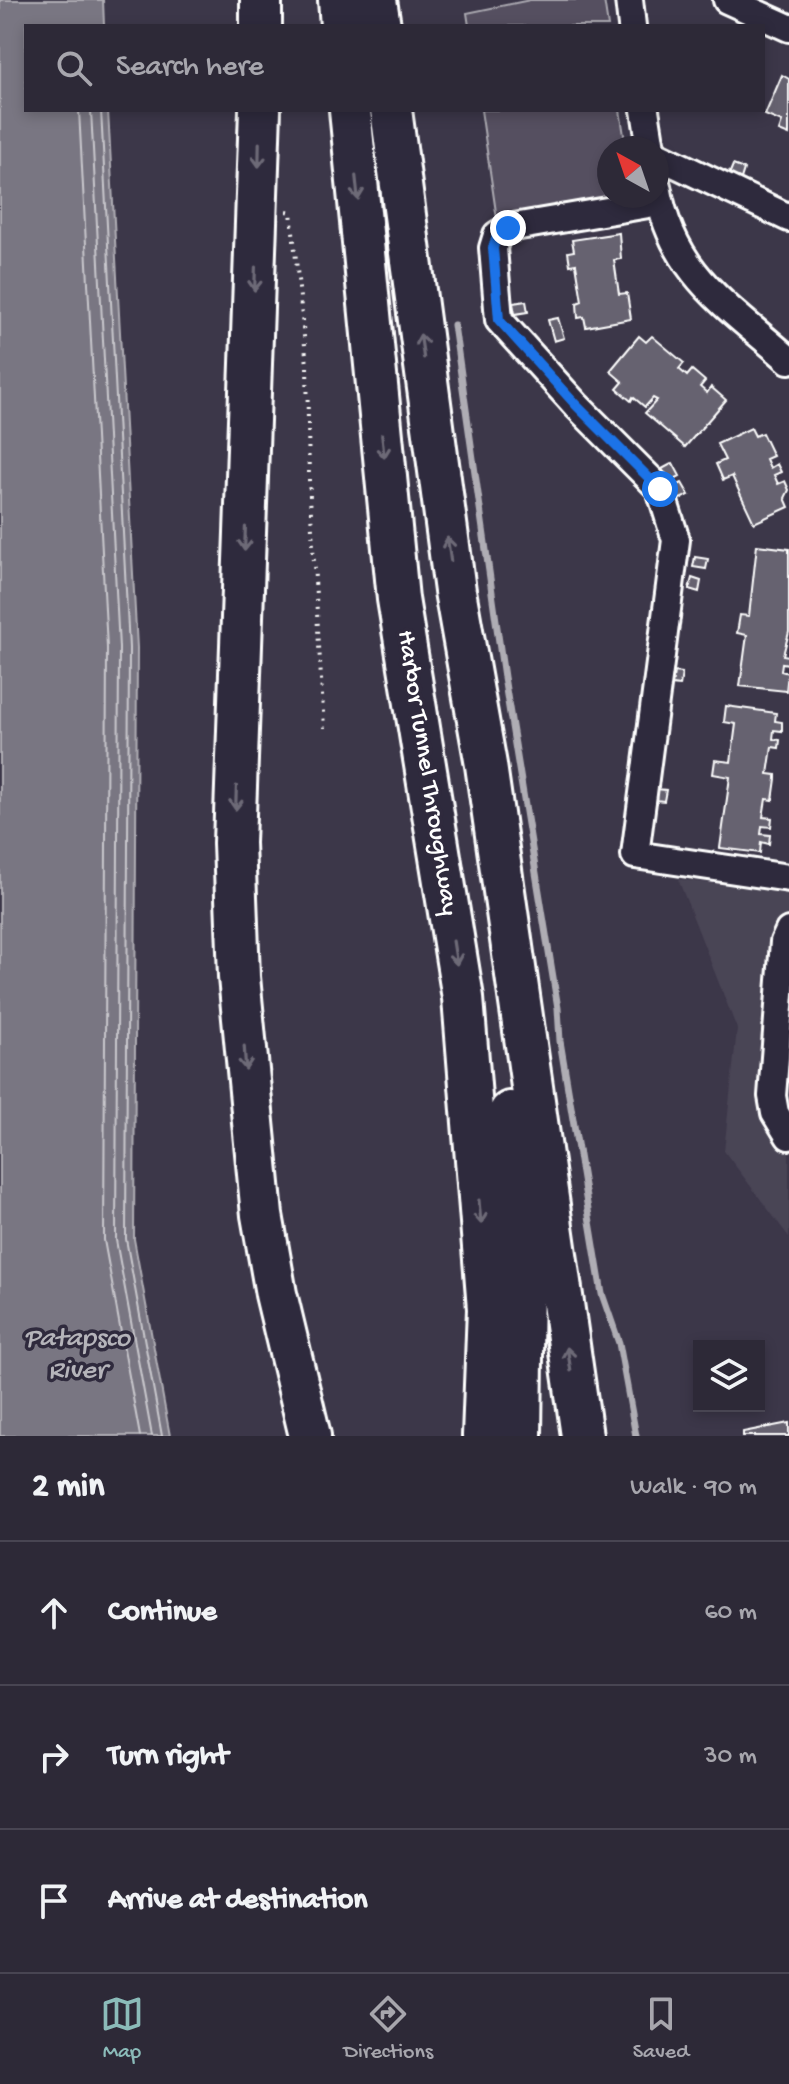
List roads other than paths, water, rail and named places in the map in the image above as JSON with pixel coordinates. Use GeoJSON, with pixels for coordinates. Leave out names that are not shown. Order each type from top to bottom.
{"type":"FeatureCollection","features":[{"type":"Feature","properties":{"kind":"highway"},"geometry":{"type":"LineString","coordinates":[[261,0],[261,24]]}},
{"type":"Feature","properties":{"kind":"highway"},"geometry":{"type":"LineString","coordinates":[[339,0],[341,24]]}},
{"type":"Feature","properties":{"kind":"highway"},"geometry":{"type":"LineString","coordinates":[[376,0],[380,24]]}},
{"type":"Feature","properties":{"kind":"highway"},"geometry":{"type":"LineString","coordinates":[[260,112],[234,843],[239,977],[262,1215],[276,1294],[310,1436]]}},
{"type":"Feature","properties":{"kind":"highway","name":"Harbor Tunnel Throughway"},"geometry":{"type":"LineString","coordinates":[[350,112],[398,599],[463,998],[488,1309],[483,1436]]}},
{"type":"Feature","properties":{"kind":"highway","name":"Harbor Tunnel Throughway"},"geometry":{"type":"LineString","coordinates":[[391,112],[455,591],[486,765],[582,1436]]}},
{"type":"Feature","properties":{"kind":"highway","name":"Harbor Tunnel Throughway"},"geometry":{"type":"LineString","coordinates":[[455,591],[456,683],[505,1029],[523,1278],[521,1436]]}},
{"type":"Feature","properties":{"kind":"street"},"geometry":{"type":"LineString","coordinates":[[629,0],[632,24]]}},
{"type":"Feature","properties":{"kind":"street"},"geometry":{"type":"LineString","coordinates":[[727,0],[757,6],[789,28]]}},
{"type":"Feature","properties":{"kind":"street"},"geometry":{"type":"LineString","coordinates":[[645,112],[649,136]]}},
{"type":"Feature","properties":{"kind":"street"},"geometry":{"type":"LineString","coordinates":[[669,161],[789,218]]}},
{"type":"Feature","properties":{"kind":"street"},"geometry":{"type":"LineString","coordinates":[[597,208],[508,228],[497,235],[493,248],[499,320],[576,405],[660,489],[676,540],[635,855],[789,878]]}},
{"type":"Feature","properties":{"kind":"street"},"geometry":{"type":"LineString","coordinates":[[663,208],[674,243],[699,281],[789,360]]}},
{"type":"Feature","properties":{"kind":"street"},"geometry":{"type":"LineString","coordinates":[[789,931],[784,942],[772,1096],[775,1113],[789,1136]]}},
{"type":"Feature","properties":{"kind":"water","name":"Patapsco River"},"geometry":{"type":"Polygon","coordinates":[[[0,0],[103,0],[104,24],[24,24],[24,112],[108,112],[137,648],[134,1239],[170,1436],[0,1436],[0,0]]]}},
{"type":"Feature","properties":{"kind":"waterway"},"geometry":{"type":"LineString","coordinates":[[454,325],[504,677],[558,1008],[560,1041],[602,1294],[619,1343],[636,1436]]}}]}
